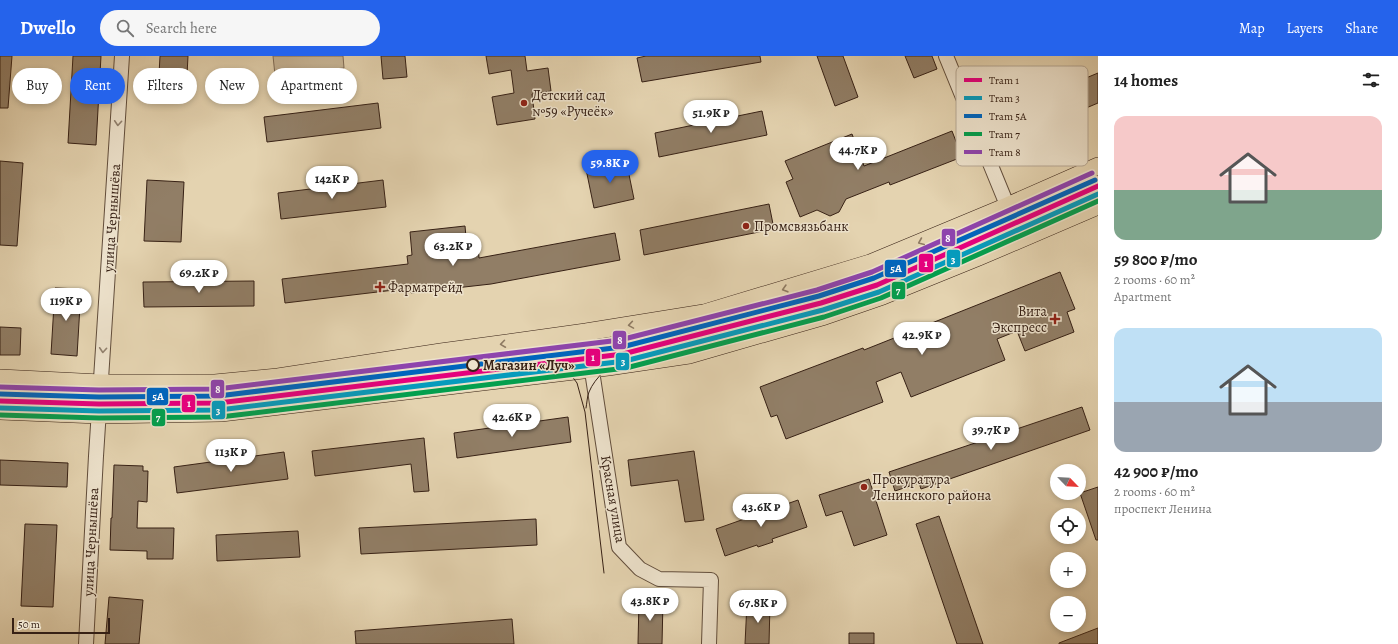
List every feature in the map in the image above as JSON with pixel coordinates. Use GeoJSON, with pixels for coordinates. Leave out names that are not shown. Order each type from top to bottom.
{"type":"FeatureCollection","features":[{"type":"Feature","properties":{"kind":"main road"},"geometry":{"type":"LineString","coordinates":[[0,378],[101,383],[214,383],[278,377],[586,332],[704,313],[870,263],[966,224],[1098,166]]}},
{"type":"Feature","properties":{"kind":"main road"},"geometry":{"type":"LineString","coordinates":[[0,411],[98,415],[221,413],[690,355],[825,316],[860,304],[980,256],[1098,206]]}},
{"type":"Feature","properties":{"kind":"street","name":"улица Чернышёва"},"geometry":{"type":"LineString","coordinates":[[86,644],[98,415],[122,56]]}},
{"type":"Feature","properties":{"kind":"street"},"geometry":{"type":"LineString","coordinates":[[946,56],[956,81]]}},
{"type":"Feature","properties":{"kind":"street"},"geometry":{"type":"LineString","coordinates":[[991,166],[1021,239]]}},
{"type":"Feature","properties":{"kind":"street"},"geometry":{"type":"LineString","coordinates":[[1064,181],[1079,215]]}},
{"type":"Feature","properties":{"kind":"street"},"geometry":{"type":"LineString","coordinates":[[966,224],[980,256]]}},
{"type":"Feature","properties":{"kind":"street"},"geometry":{"type":"LineString","coordinates":[[848,270],[860,304]]}},
{"type":"Feature","properties":{"kind":"street"},"geometry":{"type":"LineString","coordinates":[[814,280],[825,316]]}},
{"type":"Feature","properties":{"kind":"street"},"geometry":{"type":"LineString","coordinates":[[728,306],[738,341]]}},
{"type":"Feature","properties":{"kind":"street"},"geometry":{"type":"LineString","coordinates":[[652,322],[659,360]]}},
{"type":"Feature","properties":{"kind":"street","name":"Красная улица"},"geometry":{"type":"LineString","coordinates":[[586,332],[619,547],[640,569],[659,579],[711,580],[709,644]]}},
{"type":"Feature","properties":{"kind":"street"},"geometry":{"type":"LineString","coordinates":[[278,377],[282,406]]}},
{"type":"Feature","properties":{"kind":"street"},"geometry":{"type":"LineString","coordinates":[[39,380],[39,412]]}},
{"type":"Feature","properties":{"kind":"shaded area"},"geometry":{"type":"Polygon","coordinates":[[[273,56],[343,56],[344,68],[274,68],[273,56]]]}},
{"type":"Feature","properties":{"kind":"building"},"geometry":{"type":"Polygon","coordinates":[[[0,56],[12,56],[8,108],[0,108],[0,56]]]}},
{"type":"Feature","properties":{"kind":"building"},"geometry":{"type":"Polygon","coordinates":[[[73,56],[101,56],[100,68],[72,68],[73,56]]]}},
{"type":"Feature","properties":{"kind":"building"},"geometry":{"type":"Polygon","coordinates":[[[160,56],[188,56],[187,68],[159,68],[160,56]]]}},
{"type":"Feature","properties":{"kind":"building"},"geometry":{"type":"Polygon","coordinates":[[[381,56],[405,56],[407,77],[383,79],[381,56]]]}},
{"type":"Feature","properties":{"kind":"building"},"geometry":{"type":"Polygon","coordinates":[[[486,56],[525,56],[527,71],[548,68],[551,91],[532,94],[535,119],[497,125],[492,97],[514,93],[511,70],[489,74],[486,56]]]}},
{"type":"Feature","properties":{"kind":"building"},"geometry":{"type":"Polygon","coordinates":[[[646,56],[760,56],[761,62],[642,82],[637,58],[646,56]]]}},
{"type":"Feature","properties":{"kind":"building"},"geometry":{"type":"Polygon","coordinates":[[[817,56],[843,56],[858,97],[835,106],[817,56]]]}},
{"type":"Feature","properties":{"kind":"building"},"geometry":{"type":"Polygon","coordinates":[[[905,56],[932,56],[937,69],[914,78],[905,56]]]}},
{"type":"Feature","properties":{"kind":"building"},"geometry":{"type":"Polygon","coordinates":[[[1098,73],[1098,103],[1088,107],[1088,77],[1098,73]]]}},
{"type":"Feature","properties":{"kind":"building"},"geometry":{"type":"Polygon","coordinates":[[[378,103],[381,128],[267,142],[264,117],[378,103]]]}},
{"type":"Feature","properties":{"kind":"building"},"geometry":{"type":"Polygon","coordinates":[[[70,104],[98,104],[96,145],[68,143],[70,104]]]}},
{"type":"Feature","properties":{"kind":"building"},"geometry":{"type":"Polygon","coordinates":[[[762,111],[767,135],[659,157],[655,133],[762,111]]]}},
{"type":"Feature","properties":{"kind":"building"},"geometry":{"type":"Polygon","coordinates":[[[952,131],[956,141],[956,159],[890,185],[889,182],[846,199],[839,212],[830,216],[817,210],[800,217],[786,182],[793,179],[785,161],[852,134],[864,166],[952,131]]]}},
{"type":"Feature","properties":{"kind":"building"},"geometry":{"type":"Polygon","coordinates":[[[626,160],[634,199],[594,208],[586,169],[626,160]]]}},
{"type":"Feature","properties":{"kind":"building"},"geometry":{"type":"Polygon","coordinates":[[[0,161],[23,163],[17,246],[0,245],[0,161]]]}},
{"type":"Feature","properties":{"kind":"building"},"geometry":{"type":"Polygon","coordinates":[[[147,180],[184,182],[181,242],[144,241],[147,180]]]}},
{"type":"Feature","properties":{"kind":"building"},"geometry":{"type":"Polygon","coordinates":[[[383,180],[386,207],[281,219],[278,193],[383,180]]]}},
{"type":"Feature","properties":{"kind":"building"},"geometry":{"type":"Polygon","coordinates":[[[769,204],[774,229],[644,255],[640,230],[769,204]]]}},
{"type":"Feature","properties":{"kind":"building"},"geometry":{"type":"Polygon","coordinates":[[[465,226],[467,248],[478,247],[479,258],[615,233],[620,260],[491,284],[411,293],[411,288],[285,303],[282,279],[408,264],[407,256],[412,255],[410,232],[465,226]]]}},
{"type":"Feature","properties":{"kind":"building"},"geometry":{"type":"Polygon","coordinates":[[[1060,272],[1075,309],[1067,312],[1074,332],[1025,351],[1017,331],[997,339],[1005,360],[911,397],[901,372],[876,382],[883,402],[786,439],[777,415],[771,417],[760,387],[863,348],[864,350],[1060,272]]]}},
{"type":"Feature","properties":{"kind":"building"},"geometry":{"type":"Polygon","coordinates":[[[254,281],[254,306],[144,307],[143,282],[254,281]]]}},
{"type":"Feature","properties":{"kind":"building"},"geometry":{"type":"Polygon","coordinates":[[[55,288],[81,289],[77,356],[51,354],[55,288]]]}},
{"type":"Feature","properties":{"kind":"building"},"geometry":{"type":"Polygon","coordinates":[[[0,327],[21,328],[20,355],[0,355],[0,327]]]}},
{"type":"Feature","properties":{"kind":"building"},"geometry":{"type":"Polygon","coordinates":[[[1082,407],[1090,430],[921,489],[919,483],[895,491],[889,472],[1082,407]]]}},
{"type":"Feature","properties":{"kind":"building"},"geometry":{"type":"Polygon","coordinates":[[[568,417],[571,442],[457,458],[454,433],[568,417]]]}},
{"type":"Feature","properties":{"kind":"building"},"geometry":{"type":"Polygon","coordinates":[[[424,438],[429,491],[414,492],[411,464],[315,476],[312,451],[424,438]]]}},
{"type":"Feature","properties":{"kind":"building"},"geometry":{"type":"Polygon","coordinates":[[[694,451],[704,520],[685,522],[678,480],[631,486],[628,460],[694,451]]]}},
{"type":"Feature","properties":{"kind":"building"},"geometry":{"type":"Polygon","coordinates":[[[284,452],[288,479],[177,493],[174,467],[284,452]]]}},
{"type":"Feature","properties":{"kind":"building"},"geometry":{"type":"Polygon","coordinates":[[[0,460],[68,463],[67,487],[0,485],[0,460]]]}},
{"type":"Feature","properties":{"kind":"building"},"geometry":{"type":"Polygon","coordinates":[[[114,465],[143,466],[143,471],[148,471],[147,502],[138,501],[137,528],[174,528],[173,559],[147,559],[147,551],[110,550],[114,465]]]}},
{"type":"Feature","properties":{"kind":"building"},"geometry":{"type":"Polygon","coordinates":[[[869,479],[887,535],[854,546],[842,511],[826,516],[819,495],[869,479]]]}},
{"type":"Feature","properties":{"kind":"building"},"geometry":{"type":"Polygon","coordinates":[[[1098,487],[1098,540],[1096,540],[1082,500],[1086,500],[1086,491],[1098,487]]]}},
{"type":"Feature","properties":{"kind":"building"},"geometry":{"type":"Polygon","coordinates":[[[798,500],[807,527],[772,539],[773,542],[758,547],[757,545],[725,556],[716,529],[798,500]]]}},
{"type":"Feature","properties":{"kind":"building"},"geometry":{"type":"Polygon","coordinates":[[[939,516],[983,644],[957,644],[916,524],[939,516]]]}},
{"type":"Feature","properties":{"kind":"building"},"geometry":{"type":"Polygon","coordinates":[[[536,519],[537,545],[361,554],[359,528],[536,519]]]}},
{"type":"Feature","properties":{"kind":"building"},"geometry":{"type":"Polygon","coordinates":[[[25,524],[57,525],[53,607],[21,606],[25,524]]]}},
{"type":"Feature","properties":{"kind":"building"},"geometry":{"type":"Polygon","coordinates":[[[298,531],[300,557],[217,561],[216,535],[298,531]]]}},
{"type":"Feature","properties":{"kind":"building"},"geometry":{"type":"Polygon","coordinates":[[[109,597],[143,600],[139,644],[105,644],[109,597]]]}},
{"type":"Feature","properties":{"kind":"building"},"geometry":{"type":"Polygon","coordinates":[[[639,601],[663,601],[662,644],[638,644],[639,601]]]}},
{"type":"Feature","properties":{"kind":"building"},"geometry":{"type":"Polygon","coordinates":[[[747,603],[770,603],[769,644],[745,644],[747,603]]]}},
{"type":"Feature","properties":{"kind":"building"},"geometry":{"type":"Polygon","coordinates":[[[512,619],[514,644],[356,644],[355,631],[512,619]]]}},
{"type":"Feature","properties":{"kind":"building"},"geometry":{"type":"Polygon","coordinates":[[[1098,628],[1098,644],[1059,644],[1059,643],[1098,628]]]}},
{"type":"Feature","properties":{"kind":"building"},"geometry":{"type":"Polygon","coordinates":[[[849,633],[874,633],[874,644],[849,644],[849,633]]]}},
{"type":"Feature","properties":{"kind":"tram line","name":"8"},"geometry":{"type":"LineString","coordinates":[[0,387],[99,390],[217,389],[620,340],[817,290],[872,272],[1092,173]]}},
{"type":"Feature","properties":{"kind":"tram line","name":"5А"},"geometry":{"type":"LineString","coordinates":[[0,394],[99,397],[218,396],[622,347],[819,296],[874,278],[1095,180]]}},
{"type":"Feature","properties":{"kind":"tram line","name":"1"},"geometry":{"type":"LineString","coordinates":[[0,401],[99,404],[218,403],[623,354],[821,303],[877,285],[1098,186]]}},
{"type":"Feature","properties":{"kind":"tram line","name":"3"},"geometry":{"type":"LineString","coordinates":[[0,408],[99,411],[219,410],[625,361],[823,310],[879,292],[1098,194]]}},
{"type":"Feature","properties":{"kind":"tram line","name":"7"},"geometry":{"type":"LineString","coordinates":[[0,415],[99,418],[220,417],[626,368],[824,317],[881,298],[1098,201]]}},
{"type":"Feature","properties":{"kind":"tram line"},"geometry":{"type":"LineString","coordinates":[[586,408],[588,394],[595,381],[623,354]]}},
{"type":"Feature","properties":{"kind":"tram line"},"geometry":{"type":"LineString","coordinates":[[525,357],[548,363],[568,371],[577,383],[585,412],[604,573]]}},
{"type":"Feature","properties":{"kind":"place","name":"Детский сад №59 «Ручеёк»"},"geometry":{"type":"Point","coordinates":[524,103]}},
{"type":"Feature","properties":{"kind":"place","name":"Промсвязьбанк"},"geometry":{"type":"Point","coordinates":[746,226]}},
{"type":"Feature","properties":{"kind":"place","name":"Фарматрейд"},"geometry":{"type":"Point","coordinates":[380,287]}},
{"type":"Feature","properties":{"kind":"place","name":"Вита Экспресс"},"geometry":{"type":"Point","coordinates":[1055,319]}},
{"type":"Feature","properties":{"kind":"place","name":"Магазин «Луч»"},"geometry":{"type":"Point","coordinates":[473,365]}},
{"type":"Feature","properties":{"kind":"place","name":"Прокуратура Ленинского района"},"geometry":{"type":"Point","coordinates":[864,487]}}]}
